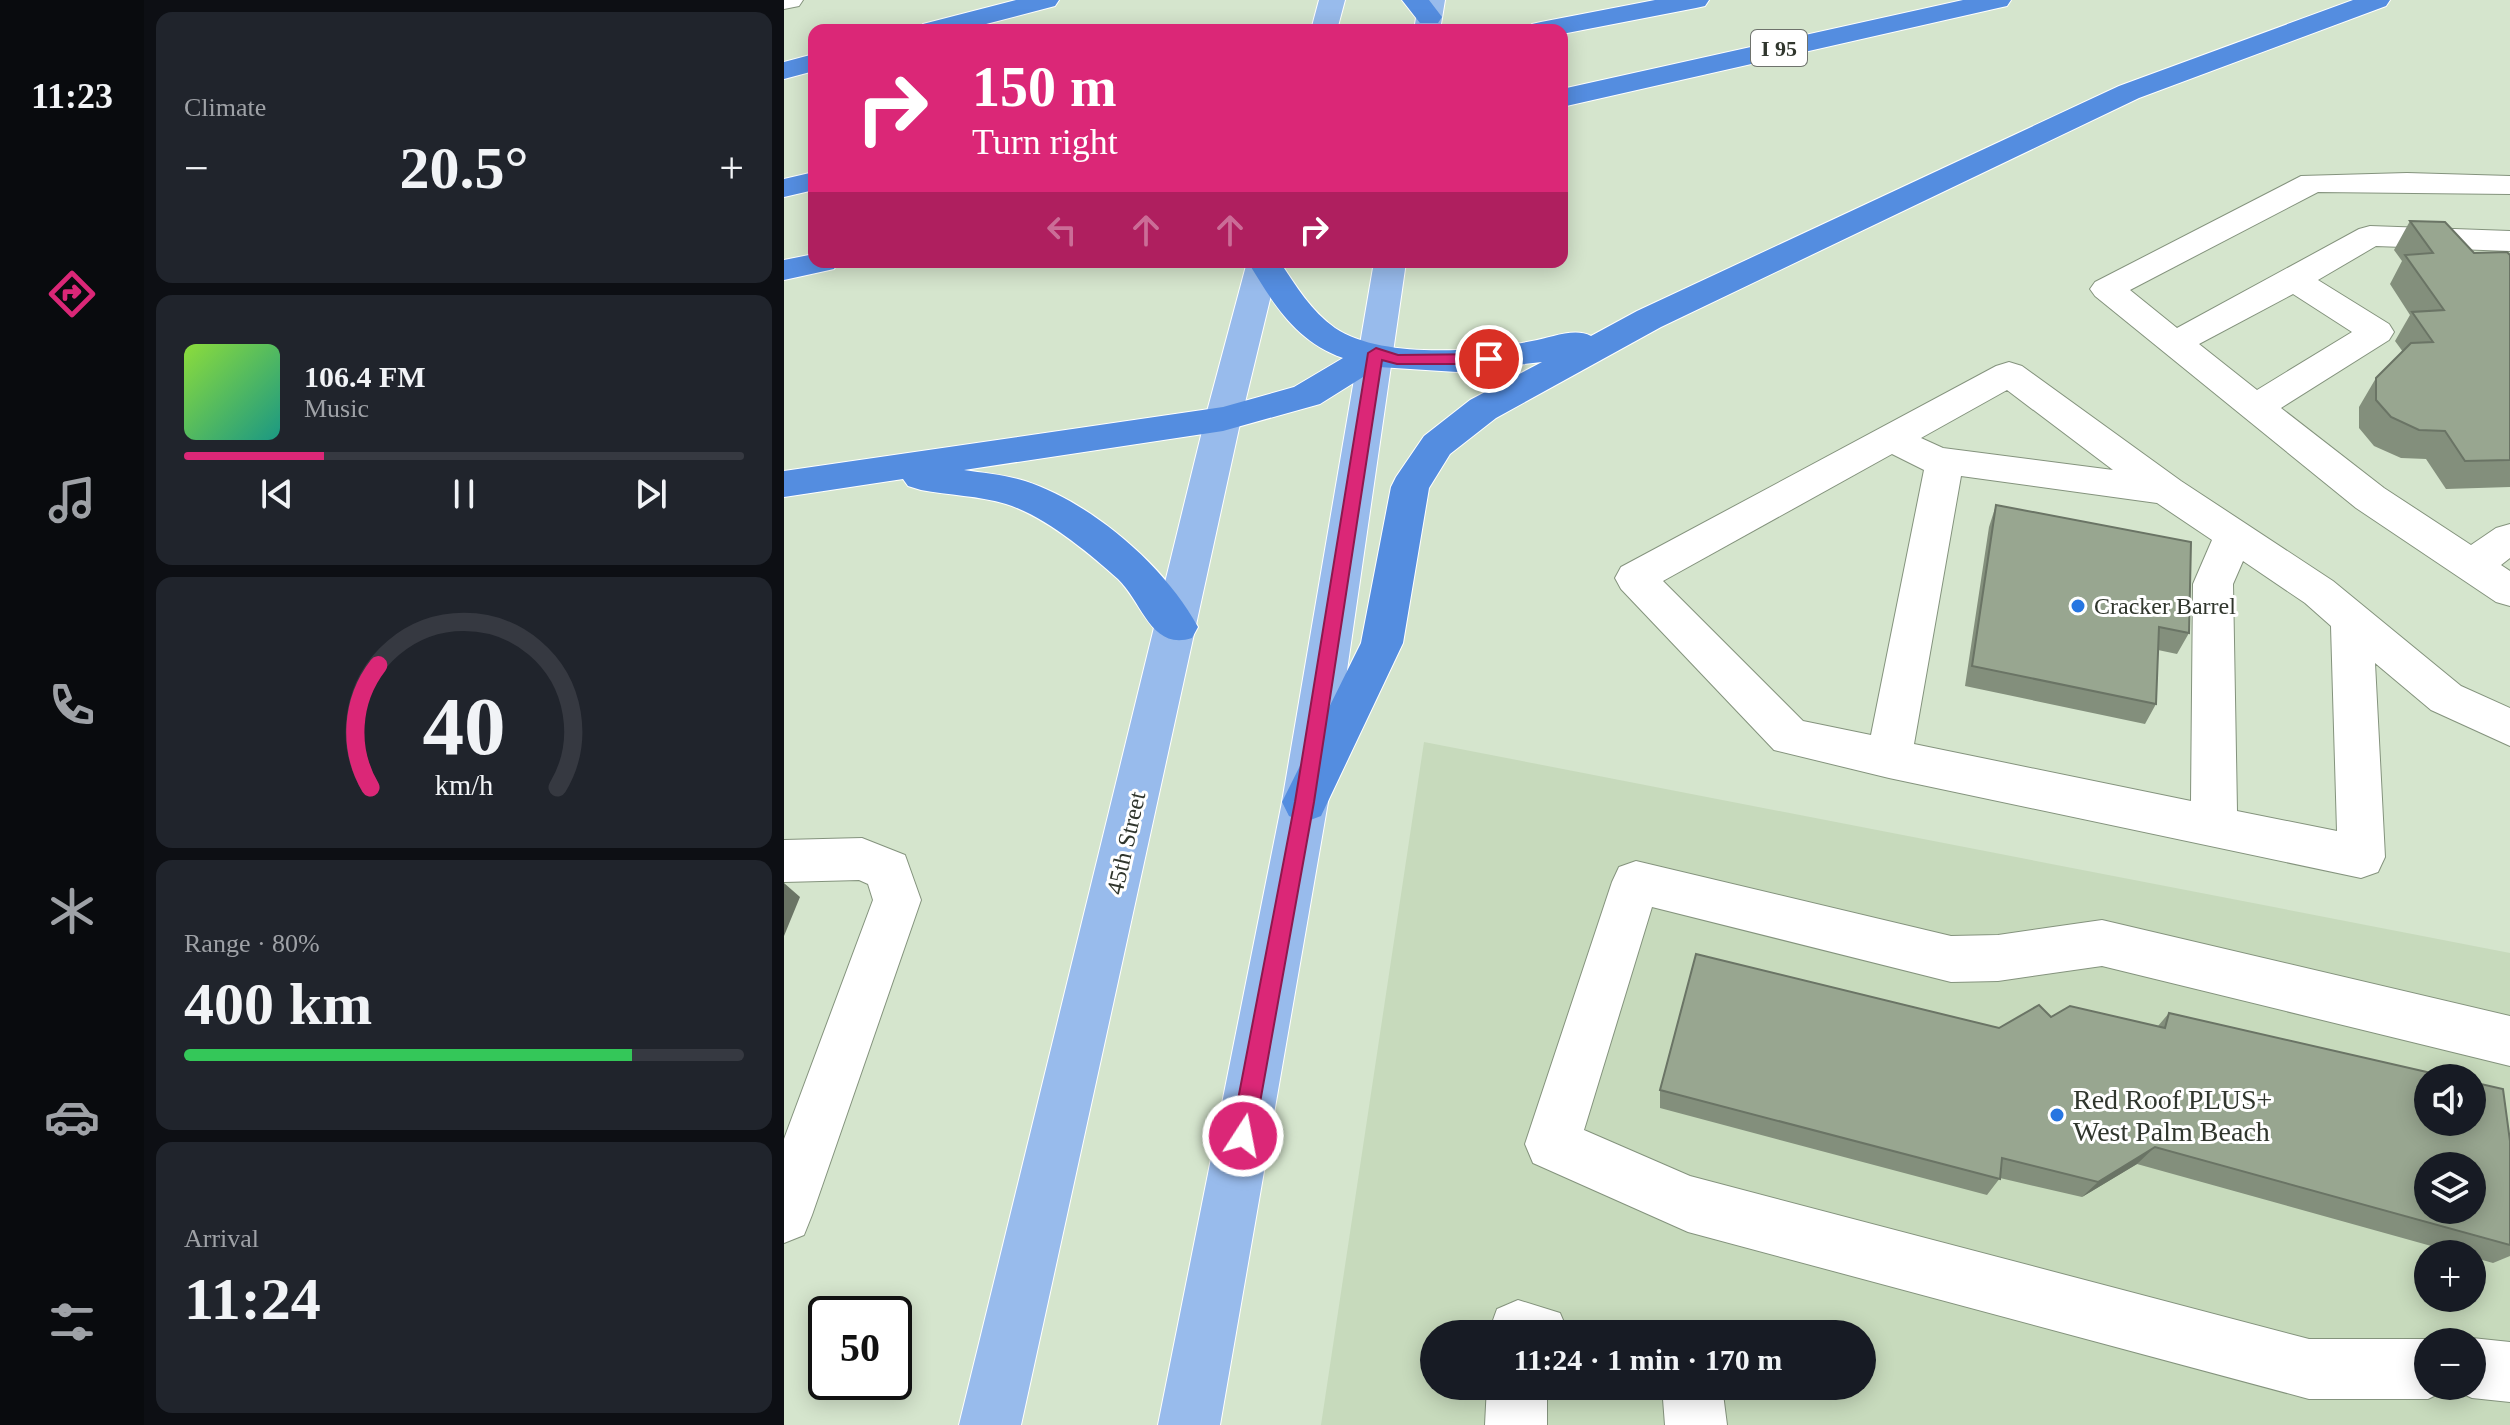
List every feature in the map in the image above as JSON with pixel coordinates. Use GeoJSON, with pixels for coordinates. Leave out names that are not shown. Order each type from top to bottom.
{"type":"FeatureCollection","features":[{"type":"Feature","properties":{"kind":"highway"},"geometry":{"type":"LineString","coordinates":[[955,24],[1046,0]]}},
{"type":"Feature","properties":{"kind":"highway"},"geometry":{"type":"LineString","coordinates":[[1568,25],[1696,0]]}},
{"type":"Feature","properties":{"kind":"highway","name":"I 95"},"geometry":{"type":"LineString","coordinates":[[1568,97],[1998,0]]}},
{"type":"Feature","properties":{"kind":"highway"},"geometry":{"type":"LineString","coordinates":[[1305,802],[1382,643],[1410,487],[1437,445],[1483,409],[1649,319],[2129,92],[2377,0]]}},
{"type":"Feature","properties":{"kind":"highway"},"geometry":{"type":"LineString","coordinates":[[784,71],[808,64]]}},
{"type":"Feature","properties":{"kind":"highway"},"geometry":{"type":"LineString","coordinates":[[784,188],[808,182]]}},
{"type":"Feature","properties":{"kind":"highway"},"geometry":{"type":"LineString","coordinates":[[784,270],[808,265]]}},
{"type":"Feature","properties":{"kind":"highway"},"geometry":{"type":"LineString","coordinates":[[1267,268],[1298,314],[1336,343],[1397,360],[1506,358],[1566,345],[1649,319]]}},
{"type":"Feature","properties":{"kind":"highway"},"geometry":{"type":"LineString","coordinates":[[784,486],[1223,419],[1307,396],[1376,353]]}},
{"type":"Feature","properties":{"kind":"highway"},"geometry":{"type":"LineString","coordinates":[[784,486],[916,477],[1016,492],[1075,523],[1135,571],[1177,627]]}},
{"type":"Feature","properties":{"kind":"main road"},"geometry":{"type":"LineString","coordinates":[[1326,24],[1332,0]]}},
{"type":"Feature","properties":{"kind":"main road","name":"45th Street"},"geometry":{"type":"LineString","coordinates":[[990,1425],[1223,419],[1261,268]]}},
{"type":"Feature","properties":{"kind":"main road"},"geometry":{"type":"LineString","coordinates":[[1189,1425],[1305,802],[1389,268]]}},
{"type":"Feature","properties":{"kind":"lane"},"geometry":{"type":"LineString","coordinates":[[784,1],[790,0]]}},
{"type":"Feature","properties":{"kind":"lane"},"geometry":{"type":"LineString","coordinates":[[2510,185],[2312,183],[2107,289],[2370,498],[2494,575],[2510,538]]}},
{"type":"Feature","properties":{"kind":"lane"},"geometry":{"type":"LineString","coordinates":[[2175,343],[2370,236],[2510,241]]}},
{"type":"Feature","properties":{"kind":"lane"},"geometry":{"type":"LineString","coordinates":[[2256,407],[2377,332],[2294,280]]}},
{"type":"Feature","properties":{"kind":"lane"},"geometry":{"type":"LineString","coordinates":[[2352,620],[2361,857],[1790,737],[1635,578],[2009,374],[2167,491],[2319,592],[2446,698],[2510,728]]}},
{"type":"Feature","properties":{"kind":"lane"},"geometry":{"type":"LineString","coordinates":[[1890,438],[1936,460],[2167,491]]}},
{"type":"Feature","properties":{"kind":"lane"},"geometry":{"type":"LineString","coordinates":[[1889,759],[1945,461]]}},
{"type":"Feature","properties":{"kind":"lane"},"geometry":{"type":"LineString","coordinates":[[2214,827],[2213,584],[2233,536]]}},
{"type":"Feature","properties":{"kind":"lane"},"geometry":{"type":"LineString","coordinates":[[784,861],[862,859],[888,870],[897,900],[784,1215]]}},
{"type":"Feature","properties":{"kind":"lane"},"geometry":{"type":"LineString","coordinates":[[2414,1369],[2309,1369],[1688,1204],[1552,1144],[1636,882],[1951,959],[1998,958],[2102,943],[2510,1041]]}},
{"type":"Feature","properties":{"kind":"lane"},"geometry":{"type":"LineString","coordinates":[[2486,1369],[2510,1372]]}},
{"type":"Feature","properties":{"kind":"lane"},"geometry":{"type":"LineString","coordinates":[[1516,1425],[1517,1400]]}},
{"type":"Feature","properties":{"kind":"lane"},"geometry":{"type":"LineString","coordinates":[[1693,1400],[1696,1425]]}},
{"type":"Feature","properties":{"kind":"shaded area"},"geometry":{"type":"Polygon","coordinates":[[[1424,742],[2510,953],[2510,1425],[1321,1425],[1424,742]]]}},
{"type":"Feature","properties":{"kind":"building"},"geometry":{"type":"Polygon","coordinates":[[[2410,221],[2445,222],[2474,253],[2507,252],[2510,255],[2510,460],[2465,461],[2445,431],[2419,430],[2391,417],[2376,400],[2376,378],[2411,343],[2433,342],[2412,312],[2444,310],[2405,255],[2433,253],[2410,221]]]}},
{"type":"Feature","properties":{"kind":"building","name":"Cracker Barrel"},"geometry":{"type":"Polygon","coordinates":[[[1996,505],[2191,542],[2189,633],[2159,627],[2156,704],[1972,666],[1996,505]]]}},
{"type":"Feature","properties":{"kind":"building","name":"Red Roof PLUS+ West Palm Beach"},"geometry":{"type":"Polygon","coordinates":[[[1696,954],[1999,1028],[2039,1005],[2051,1017],[2070,1006],[2165,1028],[2169,1013],[2414,1069],[2414,1136],[2486,1136],[2486,1085],[2503,1089],[2510,1141],[2510,1245],[2434,1224],[2486,1224],[2486,1152],[2414,1152],[2414,1218],[2155,1147],[2098,1182],[2002,1158],[2000,1179],[1660,1090],[1696,954]]]}},
{"type":"Feature","properties":{"kind":"place","name":"Cracker Barrel"},"geometry":{"type":"Point","coordinates":[2078,606]}},
{"type":"Feature","properties":{"kind":"place","name":"Red Roof PLUS+ West Palm Beach"},"geometry":{"type":"Point","coordinates":[2057,1115]}},
{"type":"Feature","properties":{"kind":"route"},"geometry":{"type":"LineString","coordinates":[[1243,1136],[1305,802],[1376,353],[1397,360],[1489,359]]}}]}
